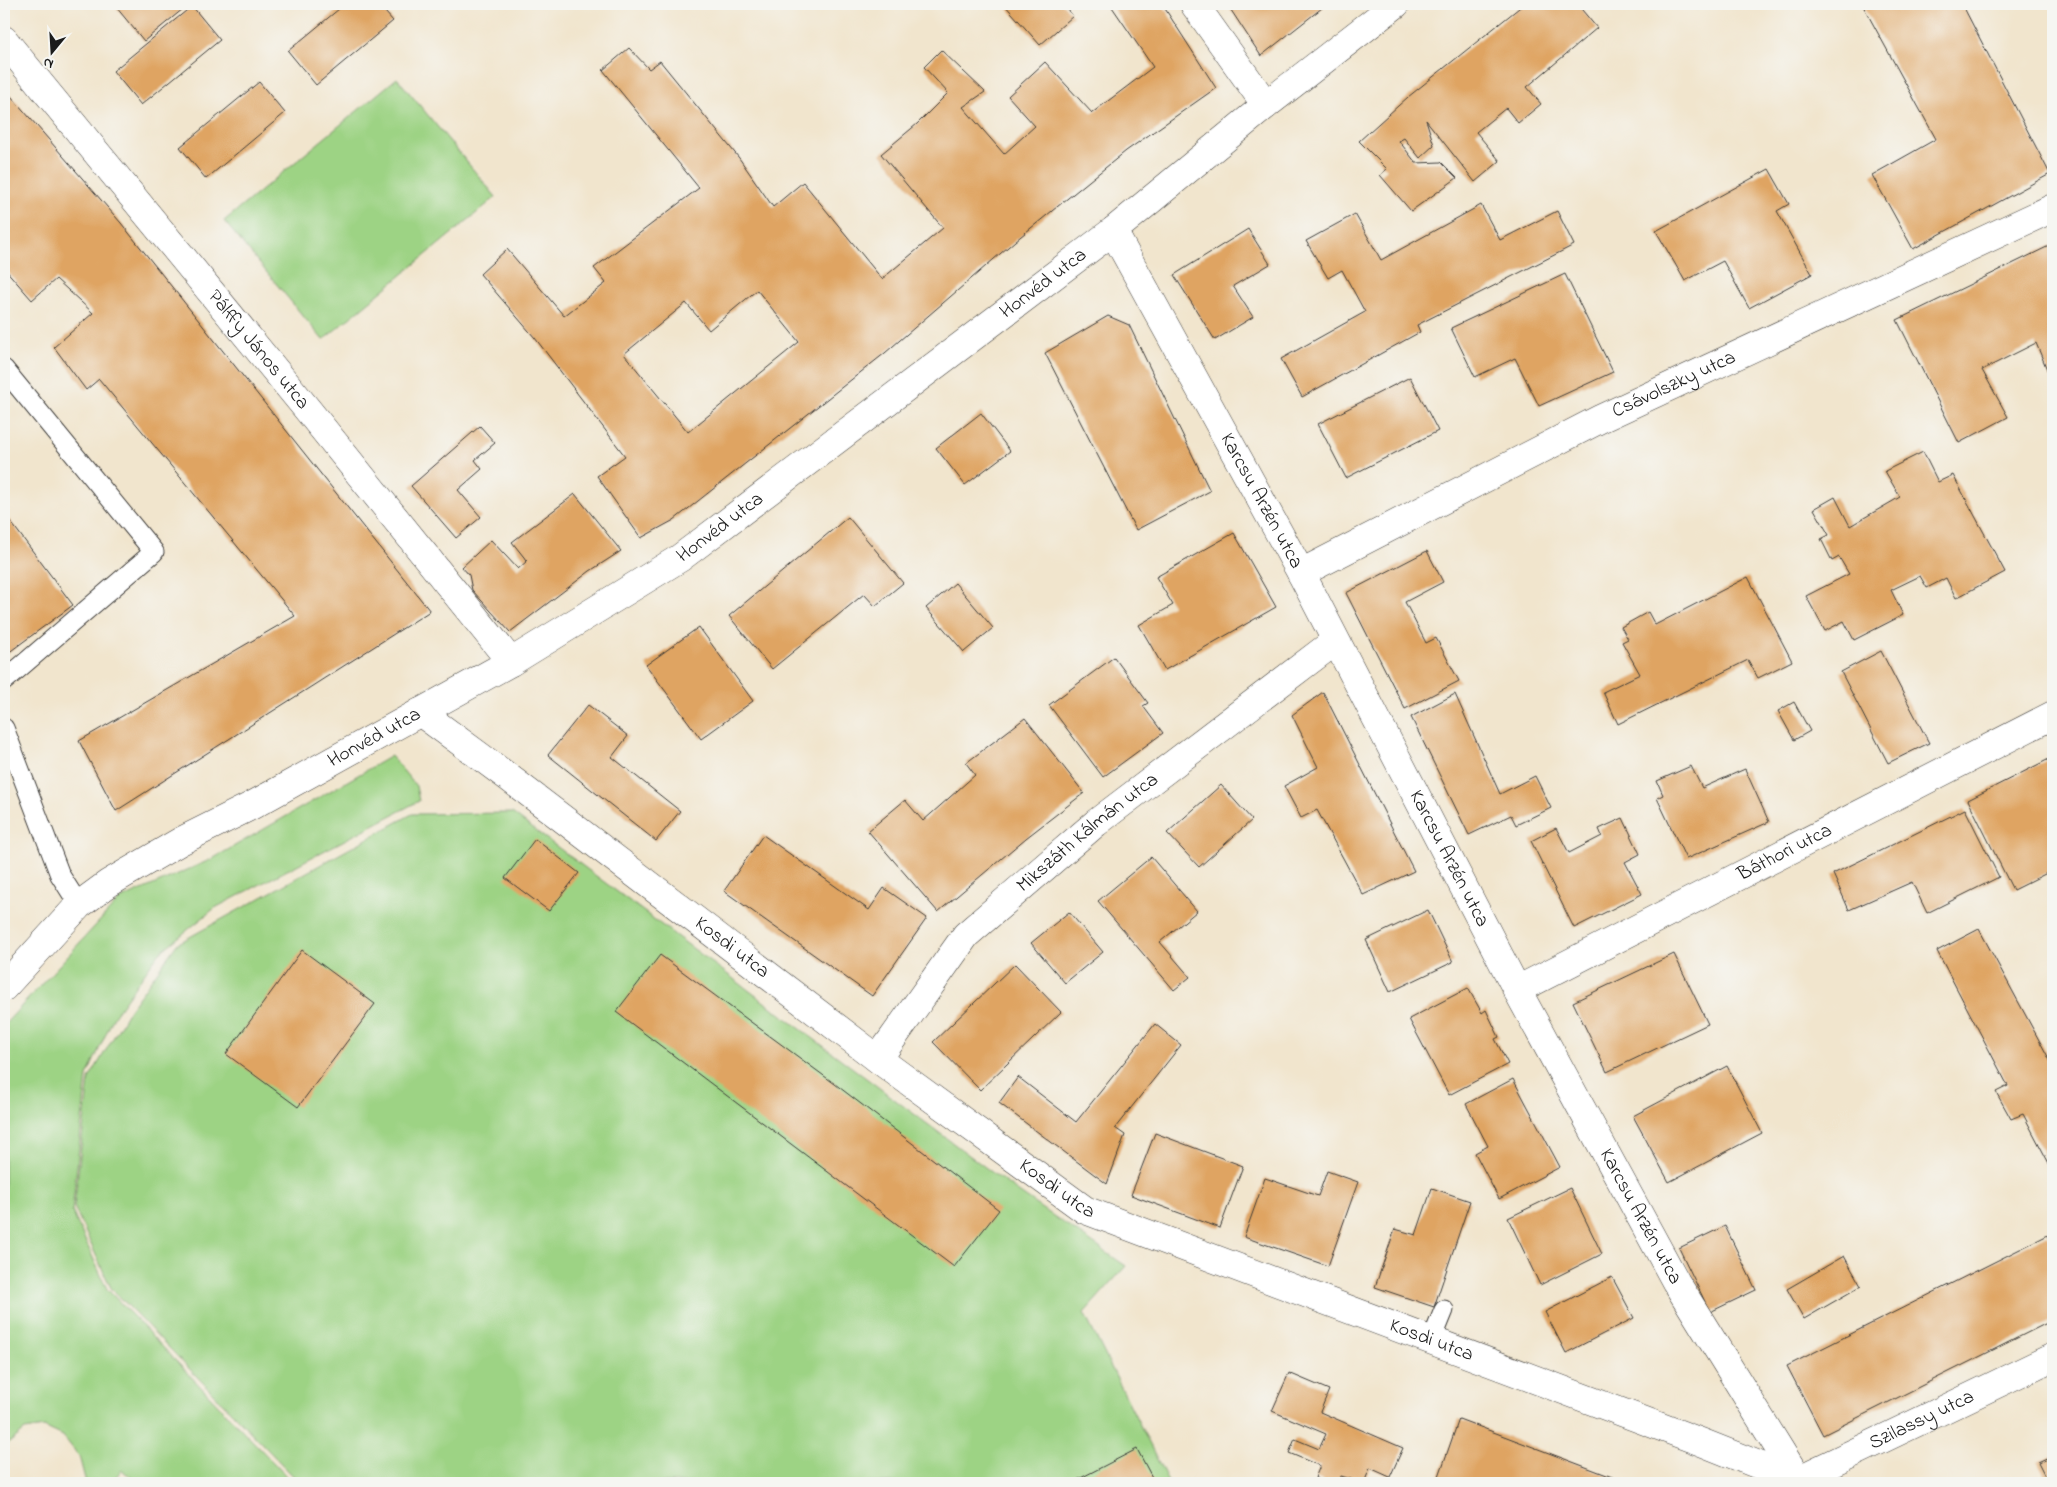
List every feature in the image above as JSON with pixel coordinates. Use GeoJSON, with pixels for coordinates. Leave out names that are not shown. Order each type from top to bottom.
{"type":"FeatureCollection","features":[{"type":"Feature","properties":{"kind":"street"},"geometry":{"type":"LineString","coordinates":[[1194,4],[1266,105]]}},
{"type":"Feature","properties":{"kind":"street","name":"Honvéd utca"},"geometry":{"type":"LineString","coordinates":[[4,987],[79,905],[109,884],[181,841],[251,806],[511,662],[680,558],[1113,231],[1266,105],[1396,4]]}},
{"type":"Feature","properties":{"kind":"street","name":"Pálffy János utca"},"geometry":{"type":"LineString","coordinates":[[4,40],[511,662]]}},
{"type":"Feature","properties":{"kind":"street","name":"Csávolszky utca"},"geometry":{"type":"LineString","coordinates":[[1301,573],[1600,419],[2053,208]]}},
{"type":"Feature","properties":{"kind":"street","name":"Karcsu Arzén utca"},"geometry":{"type":"LineString","coordinates":[[1113,231],[1301,573],[1334,642],[1517,990],[1676,1282],[1798,1482]]}},
{"type":"Feature","properties":{"kind":"street","name":"Mikszáth Kálmán utca"},"geometry":{"type":"LineString","coordinates":[[878,1059],[966,935],[1096,823],[1334,642]]}},
{"type":"Feature","properties":{"kind":"street","name":"Kosdi utca"},"geometry":{"type":"LineString","coordinates":[[420,712],[878,1059],[1085,1210],[1798,1482]]}},
{"type":"Feature","properties":{"kind":"street","name":"Báthori utca"},"geometry":{"type":"LineString","coordinates":[[1517,990],[2053,715]]}},
{"type":"Feature","properties":{"kind":"street","name":"Szilassy utca"},"geometry":{"type":"LineString","coordinates":[[1798,1482],[2053,1358]]}},
{"type":"Feature","properties":{"kind":"lane"},"geometry":{"type":"LineString","coordinates":[[4,368],[154,552],[4,681]]}},
{"type":"Feature","properties":{"kind":"lane"},"geometry":{"type":"LineString","coordinates":[[4,728],[60,875],[79,905]]}},
{"type":"Feature","properties":{"kind":"lane"},"geometry":{"type":"LineString","coordinates":[[1431,1342],[1444,1310]]}},
{"type":"Feature","properties":{"kind":"green space"},"geometry":{"type":"Polygon","coordinates":[[[397,78],[496,197],[323,340],[224,221],[397,78]]]}},
{"type":"Feature","properties":{"kind":"green space"},"geometry":{"type":"Polygon","coordinates":[[[391,756],[416,786],[419,801],[215,908],[159,953],[114,1016],[87,1076],[72,1211],[107,1289],[293,1483],[138,1483],[122,1470],[110,1483],[86,1483],[79,1456],[63,1436],[44,1427],[25,1430],[4,1447],[4,1025],[119,900],[212,859],[391,756]]]}},
{"type":"Feature","properties":{"kind":"green space"},"geometry":{"type":"Polygon","coordinates":[[[512,813],[1017,1191],[1126,1266],[1084,1313],[1169,1483],[300,1483],[111,1288],[74,1207],[89,1079],[130,1009],[177,944],[412,814],[512,813]]]}},
{"type":"Feature","properties":{"kind":"building"},"geometry":{"type":"Polygon","coordinates":[[[120,4],[189,4],[144,41],[116,7],[120,4]]]}},
{"type":"Feature","properties":{"kind":"building"},"geometry":{"type":"Polygon","coordinates":[[[345,4],[378,4],[393,21],[316,85],[288,51],[345,4]]]}},
{"type":"Feature","properties":{"kind":"building"},"geometry":{"type":"Polygon","coordinates":[[[1004,4],[1063,4],[1073,16],[1040,45],[1004,4]]]}},
{"type":"Feature","properties":{"kind":"building"},"geometry":{"type":"Polygon","coordinates":[[[1110,4],[1162,4],[1216,88],[1126,151],[1015,241],[885,353],[674,520],[641,538],[597,476],[625,456],[535,338],[480,274],[507,249],[564,316],[606,283],[594,268],[699,188],[603,70],[629,48],[649,69],[660,61],[739,158],[773,207],[803,182],[882,279],[943,228],[881,154],[917,124],[948,93],[924,67],[941,50],[985,92],[963,107],[1004,154],[1035,126],[1008,96],[1045,62],[1092,113],[1153,67],[1110,4]],[[757,290],[709,330],[686,303],[624,354],[688,432],[799,342],[757,290]]]}},
{"type":"Feature","properties":{"kind":"building"},"geometry":{"type":"Polygon","coordinates":[[[1227,4],[1327,4],[1261,56],[1227,4]]]}},
{"type":"Feature","properties":{"kind":"building"},"geometry":{"type":"Polygon","coordinates":[[[1524,4],[1577,4],[1597,28],[1527,87],[1541,104],[1518,123],[1506,108],[1476,132],[1500,161],[1475,182],[1426,120],[1434,145],[1420,158],[1404,138],[1399,141],[1416,163],[1441,162],[1457,178],[1411,211],[1380,175],[1387,169],[1359,141],[1408,97],[1524,4]]]}},
{"type":"Feature","properties":{"kind":"building"},"geometry":{"type":"Polygon","coordinates":[[[1862,4],[1962,4],[2050,174],[1913,249],[1872,175],[1936,139],[1862,4]]]}},
{"type":"Feature","properties":{"kind":"building"},"geometry":{"type":"Polygon","coordinates":[[[192,6],[220,40],[141,105],[113,71],[192,6]]]}},
{"type":"Feature","properties":{"kind":"building"},"geometry":{"type":"Polygon","coordinates":[[[259,82],[285,113],[206,179],[180,147],[259,82]]]}},
{"type":"Feature","properties":{"kind":"building"},"geometry":{"type":"Polygon","coordinates":[[[4,88],[121,223],[430,611],[116,811],[79,741],[295,616],[99,379],[86,390],[54,347],[93,313],[56,279],[32,300],[4,268],[4,88]]]}},
{"type":"Feature","properties":{"kind":"building"},"geometry":{"type":"Polygon","coordinates":[[[1769,169],[1789,204],[1777,211],[1812,274],[1749,308],[1723,261],[1685,281],[1656,231],[1769,169]]]}},
{"type":"Feature","properties":{"kind":"building"},"geometry":{"type":"Polygon","coordinates":[[[1481,205],[1500,240],[1557,211],[1574,245],[1417,325],[1420,332],[1302,397],[1281,359],[1365,312],[1342,270],[1328,278],[1306,241],[1355,214],[1381,260],[1481,205]]]}},
{"type":"Feature","properties":{"kind":"building"},"geometry":{"type":"Polygon","coordinates":[[[1248,229],[1270,264],[1233,286],[1253,317],[1215,340],[1174,275],[1248,229]]]}},
{"type":"Feature","properties":{"kind":"building"},"geometry":{"type":"Polygon","coordinates":[[[2053,244],[2053,384],[2036,343],[1982,370],[2008,417],[1959,443],[1897,320],[2053,244]]]}},
{"type":"Feature","properties":{"kind":"building"},"geometry":{"type":"Polygon","coordinates":[[[1565,274],[1613,372],[1539,406],[1515,358],[1475,377],[1451,328],[1565,274]]]}},
{"type":"Feature","properties":{"kind":"building"},"geometry":{"type":"Polygon","coordinates":[[[1108,316],[1129,325],[1210,491],[1136,530],[1045,353],[1108,316]]]}},
{"type":"Feature","properties":{"kind":"building"},"geometry":{"type":"Polygon","coordinates":[[[1410,377],[1438,431],[1346,478],[1318,424],[1410,377]]]}},
{"type":"Feature","properties":{"kind":"building"},"geometry":{"type":"Polygon","coordinates":[[[981,413],[1010,451],[965,485],[936,448],[981,413]]]}},
{"type":"Feature","properties":{"kind":"building"},"geometry":{"type":"Polygon","coordinates":[[[480,426],[495,443],[475,460],[482,469],[458,490],[481,517],[456,538],[411,486],[480,426]]]}},
{"type":"Feature","properties":{"kind":"building"},"geometry":{"type":"Polygon","coordinates":[[[1923,452],[1938,482],[1953,475],[2005,572],[1956,598],[1946,578],[1927,588],[1920,576],[1891,590],[1903,615],[1854,640],[1844,621],[1825,631],[1806,596],[1849,574],[1839,557],[1832,561],[1821,539],[1829,535],[1814,509],[1835,497],[1850,526],[1900,497],[1885,471],[1923,452]]]}},
{"type":"Feature","properties":{"kind":"building"},"geometry":{"type":"Polygon","coordinates":[[[575,494],[621,551],[590,571],[510,632],[472,590],[469,575],[462,567],[491,540],[518,569],[527,561],[512,542],[575,494]]]}},
{"type":"Feature","properties":{"kind":"building"},"geometry":{"type":"Polygon","coordinates":[[[4,513],[73,605],[4,656],[4,513]]]}},
{"type":"Feature","properties":{"kind":"building"},"geometry":{"type":"Polygon","coordinates":[[[848,517],[903,583],[875,606],[864,594],[772,669],[729,616],[848,517]]]}},
{"type":"Feature","properties":{"kind":"building"},"geometry":{"type":"Polygon","coordinates":[[[1234,533],[1276,607],[1165,670],[1139,625],[1173,605],[1156,577],[1234,533]]]}},
{"type":"Feature","properties":{"kind":"building"},"geometry":{"type":"Polygon","coordinates":[[[1427,551],[1443,582],[1405,602],[1426,643],[1436,638],[1459,681],[1405,709],[1346,593],[1427,551]]]}},
{"type":"Feature","properties":{"kind":"building"},"geometry":{"type":"Polygon","coordinates":[[[1748,577],[1792,661],[1758,678],[1748,660],[1618,724],[1603,692],[1640,674],[1622,642],[1628,639],[1621,627],[1648,612],[1655,625],[1748,577]]]}},
{"type":"Feature","properties":{"kind":"building"},"geometry":{"type":"Polygon","coordinates":[[[955,583],[993,628],[964,652],[926,608],[955,583]]]}},
{"type":"Feature","properties":{"kind":"building"},"geometry":{"type":"Polygon","coordinates":[[[699,627],[753,701],[701,739],[646,665],[699,627]]]}},
{"type":"Feature","properties":{"kind":"building"},"geometry":{"type":"Polygon","coordinates":[[[1881,651],[1929,743],[1888,763],[1841,672],[1881,651]]]}},
{"type":"Feature","properties":{"kind":"building"},"geometry":{"type":"Polygon","coordinates":[[[1114,657],[1148,703],[1143,706],[1163,733],[1103,777],[1049,705],[1114,657]]]}},
{"type":"Feature","properties":{"kind":"building"},"geometry":{"type":"Polygon","coordinates":[[[1323,692],[1414,871],[1363,895],[1317,810],[1301,818],[1284,786],[1318,767],[1292,715],[1323,692]]]}},
{"type":"Feature","properties":{"kind":"building"},"geometry":{"type":"Polygon","coordinates":[[[1455,694],[1500,794],[1535,776],[1551,808],[1516,825],[1511,815],[1469,835],[1411,717],[1455,694]]]}},
{"type":"Feature","properties":{"kind":"building"},"geometry":{"type":"Polygon","coordinates":[[[1794,702],[1810,731],[1794,740],[1778,711],[1794,702]]]}},
{"type":"Feature","properties":{"kind":"building"},"geometry":{"type":"Polygon","coordinates":[[[588,705],[628,736],[612,757],[680,811],[656,841],[548,755],[588,705]]]}},
{"type":"Feature","properties":{"kind":"building"},"geometry":{"type":"Polygon","coordinates":[[[1025,718],[1084,793],[1026,838],[938,912],[868,831],[905,800],[923,821],[975,775],[966,763],[1025,718]]]}},
{"type":"Feature","properties":{"kind":"building"},"geometry":{"type":"Polygon","coordinates":[[[2053,757],[2053,870],[2013,890],[1968,800],[2053,757]]]}},
{"type":"Feature","properties":{"kind":"building"},"geometry":{"type":"Polygon","coordinates":[[[1691,766],[1702,788],[1745,769],[1769,822],[1686,859],[1657,798],[1663,795],[1657,781],[1691,766]]]}},
{"type":"Feature","properties":{"kind":"building"},"geometry":{"type":"Polygon","coordinates":[[[1221,785],[1252,820],[1199,867],[1167,833],[1221,785]]]}},
{"type":"Feature","properties":{"kind":"building"},"geometry":{"type":"Polygon","coordinates":[[[1965,809],[1999,877],[1927,913],[1912,882],[1849,910],[1833,874],[1965,809]]]}},
{"type":"Feature","properties":{"kind":"building"},"geometry":{"type":"Polygon","coordinates":[[[1623,818],[1640,854],[1625,862],[1642,894],[1574,928],[1531,841],[1556,828],[1569,853],[1602,836],[1599,829],[1623,818]]]}},
{"type":"Feature","properties":{"kind":"building"},"geometry":{"type":"Polygon","coordinates":[[[763,835],[869,910],[884,888],[927,918],[872,996],[724,891],[763,835]]]}},
{"type":"Feature","properties":{"kind":"building"},"geometry":{"type":"Polygon","coordinates":[[[535,839],[579,873],[549,911],[505,878],[535,839]]]}},
{"type":"Feature","properties":{"kind":"building"},"geometry":{"type":"Polygon","coordinates":[[[1151,857],[1197,911],[1160,942],[1190,977],[1174,990],[1098,901],[1151,857]]]}},
{"type":"Feature","properties":{"kind":"building"},"geometry":{"type":"Polygon","coordinates":[[[1428,910],[1453,962],[1390,992],[1366,940],[1428,910]]]}},
{"type":"Feature","properties":{"kind":"building"},"geometry":{"type":"Polygon","coordinates":[[[1069,912],[1103,952],[1065,983],[1031,943],[1069,912]]]}},
{"type":"Feature","properties":{"kind":"building"},"geometry":{"type":"Polygon","coordinates":[[[1979,929],[2053,1066],[2053,1171],[2023,1114],[2011,1119],[1996,1092],[2008,1086],[1937,951],[1979,929]]]}},
{"type":"Feature","properties":{"kind":"building"},"geometry":{"type":"Polygon","coordinates":[[[302,950],[375,1004],[298,1107],[226,1054],[302,950]]]}},
{"type":"Feature","properties":{"kind":"building"},"geometry":{"type":"Polygon","coordinates":[[[1674,954],[1708,1024],[1607,1072],[1573,1002],[1674,954]]]}},
{"type":"Feature","properties":{"kind":"building"},"geometry":{"type":"Polygon","coordinates":[[[660,955],[835,1084],[999,1210],[954,1267],[616,1012],[660,955]]]}},
{"type":"Feature","properties":{"kind":"building"},"geometry":{"type":"Polygon","coordinates":[[[1015,964],[1061,1012],[980,1090],[933,1042],[1015,964]]]}},
{"type":"Feature","properties":{"kind":"building"},"geometry":{"type":"Polygon","coordinates":[[[1468,988],[1482,1013],[1486,1010],[1499,1037],[1495,1039],[1508,1064],[1449,1095],[1409,1019],[1468,988]]]}},
{"type":"Feature","properties":{"kind":"building"},"geometry":{"type":"Polygon","coordinates":[[[1155,1024],[1181,1045],[1115,1128],[1125,1135],[1107,1184],[999,1103],[1018,1077],[1076,1122],[1155,1024]]]}},
{"type":"Feature","properties":{"kind":"building"},"geometry":{"type":"Polygon","coordinates":[[[1727,1066],[1762,1133],[1669,1182],[1633,1116],[1727,1066]]]}},
{"type":"Feature","properties":{"kind":"building"},"geometry":{"type":"Polygon","coordinates":[[[1513,1079],[1560,1167],[1499,1199],[1475,1153],[1488,1146],[1466,1104],[1513,1079]]]}},
{"type":"Feature","properties":{"kind":"building"},"geometry":{"type":"Polygon","coordinates":[[[1155,1133],[1243,1166],[1220,1228],[1131,1195],[1155,1133]]]}},
{"type":"Feature","properties":{"kind":"building"},"geometry":{"type":"Polygon","coordinates":[[[1327,1171],[1358,1182],[1328,1266],[1244,1237],[1265,1178],[1318,1196],[1327,1171]]]}},
{"type":"Feature","properties":{"kind":"building"},"geometry":{"type":"Polygon","coordinates":[[[1432,1188],[1470,1201],[1434,1307],[1375,1287],[1395,1229],[1416,1235],[1432,1188]]]}},
{"type":"Feature","properties":{"kind":"building"},"geometry":{"type":"Polygon","coordinates":[[[1570,1188],[1602,1254],[1540,1285],[1508,1218],[1570,1188]]]}},
{"type":"Feature","properties":{"kind":"building"},"geometry":{"type":"Polygon","coordinates":[[[1725,1226],[1756,1290],[1710,1312],[1679,1248],[1725,1226]]]}},
{"type":"Feature","properties":{"kind":"building"},"geometry":{"type":"Polygon","coordinates":[[[2048,1235],[2053,1245],[2053,1320],[1823,1435],[1787,1366],[2048,1235]]]}},
{"type":"Feature","properties":{"kind":"building"},"geometry":{"type":"Polygon","coordinates":[[[1844,1256],[1861,1286],[1804,1319],[1787,1289],[1844,1256]]]}},
{"type":"Feature","properties":{"kind":"building"},"geometry":{"type":"Polygon","coordinates":[[[1612,1277],[1634,1318],[1566,1353],[1545,1312],[1612,1277]]]}},
{"type":"Feature","properties":{"kind":"building"},"geometry":{"type":"Polygon","coordinates":[[[1289,1373],[1329,1390],[1320,1412],[1403,1448],[1390,1477],[1370,1468],[1364,1483],[1341,1476],[1338,1483],[1328,1483],[1315,1478],[1320,1466],[1289,1453],[1295,1439],[1319,1449],[1326,1434],[1272,1411],[1289,1373]]]}},
{"type":"Feature","properties":{"kind":"building"},"geometry":{"type":"Polygon","coordinates":[[[1459,1419],[1628,1483],[1437,1482],[1459,1419]]]}},
{"type":"Feature","properties":{"kind":"building"},"geometry":{"type":"Polygon","coordinates":[[[1137,1449],[1155,1483],[1071,1483],[1137,1449]]]}},
{"type":"Feature","properties":{"kind":"building"},"geometry":{"type":"Polygon","coordinates":[[[2053,1456],[2053,1483],[2048,1483],[2038,1463],[2053,1456]]]}}]}
